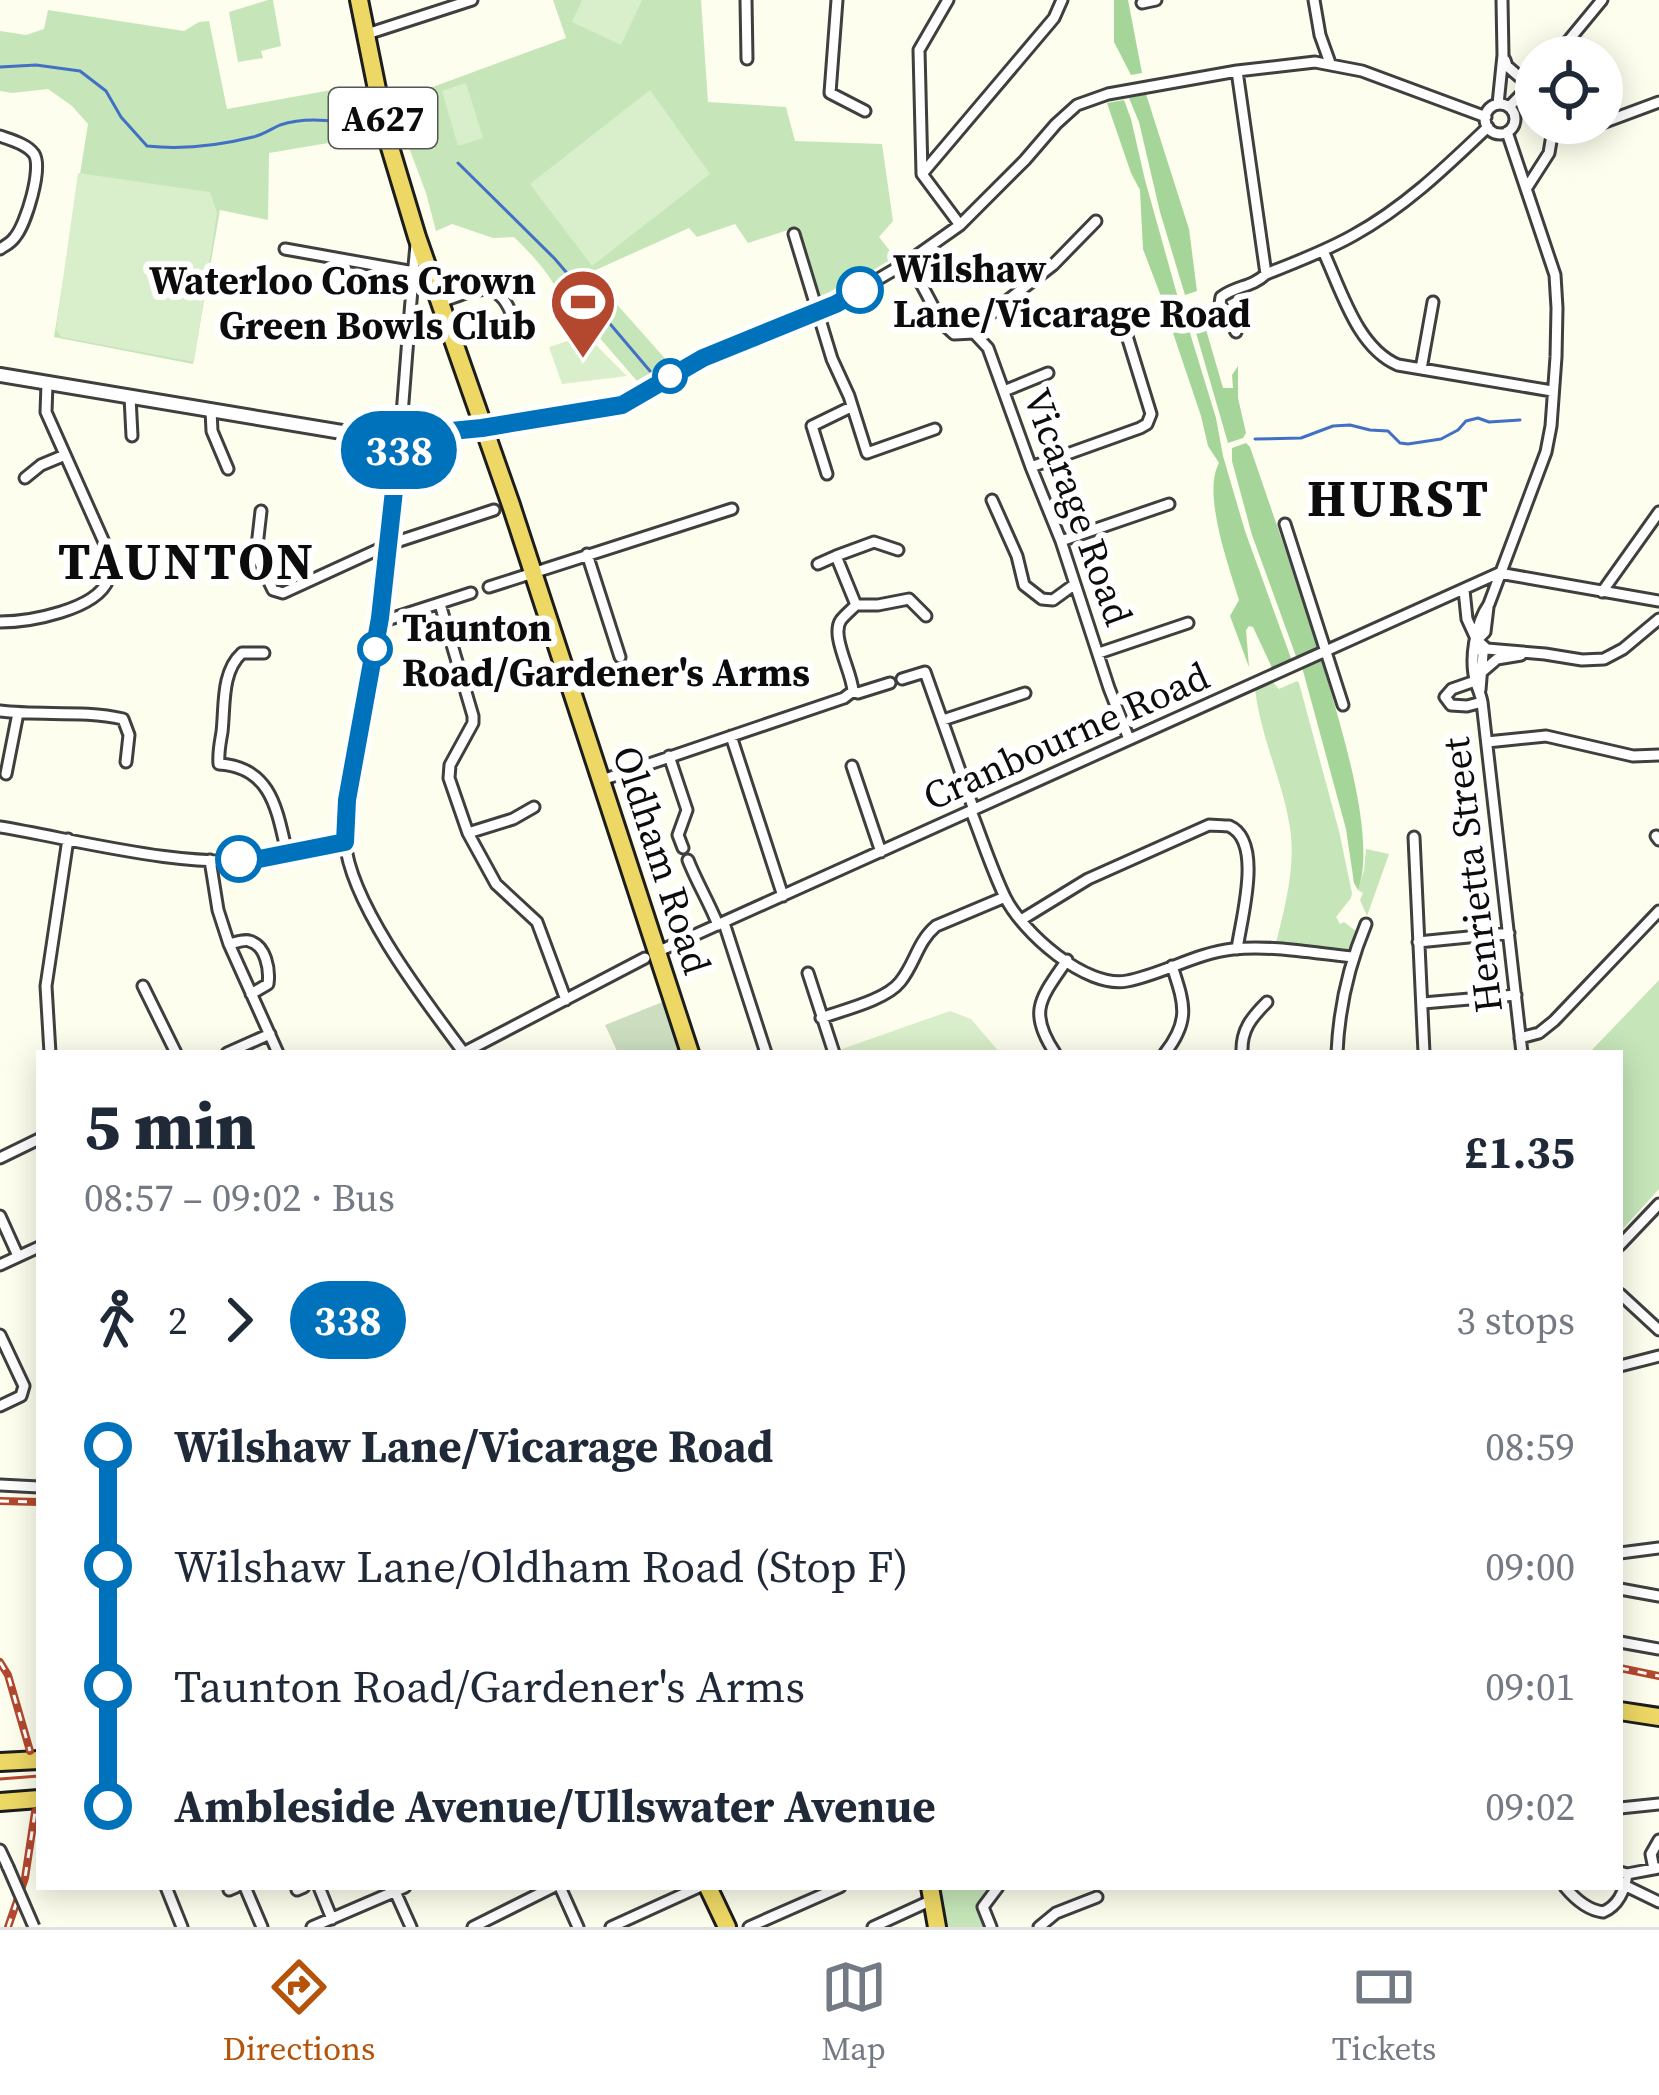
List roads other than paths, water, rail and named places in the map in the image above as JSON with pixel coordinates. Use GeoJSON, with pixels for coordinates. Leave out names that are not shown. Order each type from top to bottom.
{"type":"FeatureCollection","features":[{"type":"Feature","properties":{"kind":"highway","name":"Oldham Road"},"geometry":{"type":"LineString","coordinates":[[359,0],[386,134],[417,237],[602,780],[651,955],[689,1050]]}},
{"type":"Feature","properties":{"kind":"highway"},"geometry":{"type":"LineString","coordinates":[[1623,1711],[1659,1717]]}},
{"type":"Feature","properties":{"kind":"highway"},"geometry":{"type":"LineString","coordinates":[[0,1762],[36,1760]]}},
{"type":"Feature","properties":{"kind":"highway"},"geometry":{"type":"LineString","coordinates":[[0,1802],[31,1800]]}},
{"type":"Feature","properties":{"kind":"highway"},"geometry":{"type":"LineString","coordinates":[[707,1890],[728,1927]]}},
{"type":"Feature","properties":{"kind":"highway"},"geometry":{"type":"LineString","coordinates":[[931,1894],[937,1927]]}},
{"type":"Feature","properties":{"kind":"street"},"geometry":{"type":"LineString","coordinates":[[426,0],[430,14]]}},
{"type":"Feature","properties":{"kind":"street"},"geometry":{"type":"LineString","coordinates":[[367,34],[472,0]]}},
{"type":"Feature","properties":{"kind":"street"},"geometry":{"type":"LineString","coordinates":[[746,0],[747,59]]}},
{"type":"Feature","properties":{"kind":"street"},"geometry":{"type":"LineString","coordinates":[[837,0],[830,93],[865,111]]}},
{"type":"Feature","properties":{"kind":"street"},"geometry":{"type":"LineString","coordinates":[[948,0],[919,50],[922,174],[960,225]]}},
{"type":"Feature","properties":{"kind":"street"},"geometry":{"type":"LineString","coordinates":[[922,174],[1054,18],[1062,0]]}},
{"type":"Feature","properties":{"kind":"street"},"geometry":{"type":"LineString","coordinates":[[1142,3],[1156,0]]}},
{"type":"Feature","properties":{"kind":"street"},"geometry":{"type":"LineString","coordinates":[[1314,0],[1330,63]]}},
{"type":"Feature","properties":{"kind":"street"},"geometry":{"type":"LineString","coordinates":[[1502,0],[1503,106],[1515,120],[1507,132]]}},
{"type":"Feature","properties":{"kind":"street"},"geometry":{"type":"LineString","coordinates":[[1573,36],[1602,0]]}},
{"type":"Feature","properties":{"kind":"street"},"geometry":{"type":"LineString","coordinates":[[1503,55],[1515,71]]}},
{"type":"Feature","properties":{"kind":"street"},"geometry":{"type":"LineString","coordinates":[[0,375],[378,438],[482,428],[629,403],[703,358],[836,304],[960,225],[1077,105],[1108,94],[1285,63],[1330,63],[1362,71],[1487,122],[1494,133],[1507,132]]}},
{"type":"Feature","properties":{"kind":"street"},"geometry":{"type":"LineString","coordinates":[[1237,70],[1266,274]]}},
{"type":"Feature","properties":{"kind":"street"},"geometry":{"type":"LineString","coordinates":[[1236,332],[1220,296],[1323,251],[1398,208],[1441,172],[1487,122],[1490,109],[1515,97]]}},
{"type":"Feature","properties":{"kind":"street"},"geometry":{"type":"LineString","coordinates":[[1623,115],[1659,102]]}},
{"type":"Feature","properties":{"kind":"street"},"geometry":{"type":"LineString","coordinates":[[1477,640],[1481,614],[1528,506],[1551,426],[1555,275],[1507,132]]}},
{"type":"Feature","properties":{"kind":"street"},"geometry":{"type":"LineString","coordinates":[[0,136],[29,149],[38,171],[20,229],[0,249]]}},
{"type":"Feature","properties":{"kind":"street"},"geometry":{"type":"LineString","coordinates":[[1526,189],[1544,164],[1549,144]]}},
{"type":"Feature","properties":{"kind":"street"},"geometry":{"type":"LineString","coordinates":[[974,333],[977,324],[1053,265],[1096,221]]}},
{"type":"Feature","properties":{"kind":"street"},"geometry":{"type":"LineString","coordinates":[[794,235],[867,453],[934,429]]}},
{"type":"Feature","properties":{"kind":"street"},"geometry":{"type":"LineString","coordinates":[[417,237],[390,544],[347,800],[345,842],[366,904],[413,986],[461,1050]]}},
{"type":"Feature","properties":{"kind":"street"},"geometry":{"type":"LineString","coordinates":[[285,249],[413,272]]}},
{"type":"Feature","properties":{"kind":"street"},"geometry":{"type":"LineString","coordinates":[[1323,251],[1368,341],[1383,358],[1552,391]]}},
{"type":"Feature","properties":{"kind":"street","name":"Vicarage Road"},"geometry":{"type":"LineString","coordinates":[[909,261],[942,323],[954,334],[974,333],[988,348],[1129,739]]}},
{"type":"Feature","properties":{"kind":"street"},"geometry":{"type":"LineString","coordinates":[[439,302],[479,289],[496,290],[507,301],[513,318]]}},
{"type":"Feature","properties":{"kind":"street"},"geometry":{"type":"LineString","coordinates":[[1421,369],[1432,302]]}},
{"type":"Feature","properties":{"kind":"street"},"geometry":{"type":"LineString","coordinates":[[1031,467],[1140,428],[1150,419],[1119,310]]}},
{"type":"Feature","properties":{"kind":"street"},"geometry":{"type":"LineString","coordinates":[[1004,391],[1048,374]]}},
{"type":"Feature","properties":{"kind":"street"},"geometry":{"type":"LineString","coordinates":[[0,622],[38,620],[92,599],[108,583],[112,560],[46,412],[47,384]]}},
{"type":"Feature","properties":{"kind":"street"},"geometry":{"type":"LineString","coordinates":[[130,398],[132,436]]}},
{"type":"Feature","properties":{"kind":"street"},"geometry":{"type":"LineString","coordinates":[[827,475],[812,426],[851,406]]}},
{"type":"Feature","properties":{"kind":"street"},"geometry":{"type":"LineString","coordinates":[[211,410],[212,431],[228,469]]}},
{"type":"Feature","properties":{"kind":"street"},"geometry":{"type":"LineString","coordinates":[[25,478],[65,455]]}},
{"type":"Feature","properties":{"kind":"street"},"geometry":{"type":"LineString","coordinates":[[992,500],[1031,593],[1053,600],[1075,584]]}},
{"type":"Feature","properties":{"kind":"street"},"geometry":{"type":"LineString","coordinates":[[1061,541],[1169,504]]}},
{"type":"Feature","properties":{"kind":"street"},"geometry":{"type":"LineString","coordinates":[[489,586],[732,508]]}},
{"type":"Feature","properties":{"kind":"street"},"geometry":{"type":"LineString","coordinates":[[261,511],[256,555],[278,593],[390,544],[494,510]]}},
{"type":"Feature","properties":{"kind":"street"},"geometry":{"type":"LineString","coordinates":[[1602,592],[1659,512]]}},
{"type":"Feature","properties":{"kind":"street"},"geometry":{"type":"LineString","coordinates":[[1286,524],[1343,705]]}},
{"type":"Feature","properties":{"kind":"street"},"geometry":{"type":"LineString","coordinates":[[818,565],[874,542],[898,550]]}},
{"type":"Feature","properties":{"kind":"street"},"geometry":{"type":"LineString","coordinates":[[587,554],[620,657]]}},
{"type":"Feature","properties":{"kind":"street"},"geometry":{"type":"LineString","coordinates":[[836,556],[856,605]]}},
{"type":"Feature","properties":{"kind":"street"},"geometry":{"type":"LineString","coordinates":[[1499,573],[1659,601]]}},
{"type":"Feature","properties":{"kind":"street","name":"Cranbourne Road"},"geometry":{"type":"LineString","coordinates":[[469,1050],[651,955],[1499,573]]}},
{"type":"Feature","properties":{"kind":"street"},"geometry":{"type":"LineString","coordinates":[[1464,590],[1467,619],[1487,650],[1604,659],[1659,620]]}},
{"type":"Feature","properties":{"kind":"street"},"geometry":{"type":"LineString","coordinates":[[380,618],[390,619],[471,593]]}},
{"type":"Feature","properties":{"kind":"street"},"geometry":{"type":"LineString","coordinates":[[853,691],[837,633],[838,624],[856,605],[909,599],[926,616]]}},
{"type":"Feature","properties":{"kind":"street"},"geometry":{"type":"LineString","coordinates":[[440,604],[473,716],[449,778],[469,832],[496,884],[537,922],[566,1000]]}},
{"type":"Feature","properties":{"kind":"street"},"geometry":{"type":"LineString","coordinates":[[1099,653],[1188,623]]}},
{"type":"Feature","properties":{"kind":"street","name":"Henrietta Street"},"geometry":{"type":"LineString","coordinates":[[1477,640],[1484,654],[1479,691]]}},
{"type":"Feature","properties":{"kind":"street","name":"Henrietta Street"},"geometry":{"type":"LineString","coordinates":[[1477,640],[1474,652],[1522,1050]]}},
{"type":"Feature","properties":{"kind":"street"},"geometry":{"type":"LineString","coordinates":[[1483,671],[1497,659],[1532,652]]}},
{"type":"Feature","properties":{"kind":"street"},"geometry":{"type":"LineString","coordinates":[[264,653],[242,653],[232,664],[218,756],[219,764],[244,768],[271,794],[287,854]]}},
{"type":"Feature","properties":{"kind":"street"},"geometry":{"type":"LineString","coordinates":[[902,679],[925,672],[1005,897],[1021,920],[1088,976],[1126,982],[1238,949],[1352,957]]}},
{"type":"Feature","properties":{"kind":"street"},"geometry":{"type":"LineString","coordinates":[[853,691],[890,683]]}},
{"type":"Feature","properties":{"kind":"street"},"geometry":{"type":"LineString","coordinates":[[602,780],[853,691]]}},
{"type":"Feature","properties":{"kind":"street"},"geometry":{"type":"LineString","coordinates":[[943,720],[1025,693]]}},
{"type":"Feature","properties":{"kind":"street"},"geometry":{"type":"LineString","coordinates":[[0,710],[123,719],[129,735],[126,762]]}},
{"type":"Feature","properties":{"kind":"street"},"geometry":{"type":"LineString","coordinates":[[6,774],[18,713]]}},
{"type":"Feature","properties":{"kind":"street"},"geometry":{"type":"LineString","coordinates":[[731,736],[783,896]]}},
{"type":"Feature","properties":{"kind":"street"},"geometry":{"type":"LineString","coordinates":[[1486,742],[1546,736],[1633,756],[1659,755]]}},
{"type":"Feature","properties":{"kind":"street"},"geometry":{"type":"LineString","coordinates":[[669,756],[687,810],[678,835],[683,848]]}},
{"type":"Feature","properties":{"kind":"street"},"geometry":{"type":"LineString","coordinates":[[852,766],[881,852]]}},
{"type":"Feature","properties":{"kind":"street"},"geometry":{"type":"LineString","coordinates":[[469,832],[513,819],[534,807]]}},
{"type":"Feature","properties":{"kind":"street"},"geometry":{"type":"LineString","coordinates":[[1021,920],[1088,879],[1209,825],[1228,826],[1244,838],[1250,854],[1238,949]]}},
{"type":"Feature","properties":{"kind":"street"},"geometry":{"type":"LineString","coordinates":[[0,827],[210,860],[259,859],[345,842]]}},
{"type":"Feature","properties":{"kind":"street"},"geometry":{"type":"LineString","coordinates":[[1414,837],[1424,1050]]}},
{"type":"Feature","properties":{"kind":"street"},"geometry":{"type":"LineString","coordinates":[[50,1050],[46,986],[68,838]]}},
{"type":"Feature","properties":{"kind":"street"},"geometry":{"type":"LineString","coordinates":[[210,860],[229,944],[277,1050]]}},
{"type":"Feature","properties":{"kind":"street"},"geometry":{"type":"LineString","coordinates":[[688,860],[721,924],[765,1050]]}},
{"type":"Feature","properties":{"kind":"street"},"geometry":{"type":"LineString","coordinates":[[821,1018],[891,991],[927,934],[1005,897]]}},
{"type":"Feature","properties":{"kind":"street"},"geometry":{"type":"LineString","coordinates":[[1520,1038],[1539,1033],[1554,1021],[1659,911]]}},
{"type":"Feature","properties":{"kind":"street"},"geometry":{"type":"LineString","coordinates":[[1337,1050],[1343,988],[1366,924]]}},
{"type":"Feature","properties":{"kind":"street"},"geometry":{"type":"LineString","coordinates":[[1418,942],[1509,933]]}},
{"type":"Feature","properties":{"kind":"street"},"geometry":{"type":"LineString","coordinates":[[229,944],[254,942],[263,954],[268,984],[251,994]]}},
{"type":"Feature","properties":{"kind":"street"},"geometry":{"type":"LineString","coordinates":[[1053,1050],[1037,1017],[1042,997],[1067,961]]}},
{"type":"Feature","properties":{"kind":"street"},"geometry":{"type":"LineString","coordinates":[[1167,1050],[1184,1020],[1172,966]]}},
{"type":"Feature","properties":{"kind":"street"},"geometry":{"type":"LineString","coordinates":[[808,973],[833,1050]]}},
{"type":"Feature","properties":{"kind":"street"},"geometry":{"type":"LineString","coordinates":[[142,986],[174,1050]]}},
{"type":"Feature","properties":{"kind":"street"},"geometry":{"type":"LineString","coordinates":[[1423,1003],[1516,995]]}},
{"type":"Feature","properties":{"kind":"street"},"geometry":{"type":"LineString","coordinates":[[1242,1050],[1249,1021],[1267,1002]]}},
{"type":"Feature","properties":{"kind":"street"},"geometry":{"type":"LineString","coordinates":[[234,1050],[270,1034]]}},
{"type":"Feature","properties":{"kind":"street"},"geometry":{"type":"LineString","coordinates":[[0,1158],[36,1140]]}},
{"type":"Feature","properties":{"kind":"street"},"geometry":{"type":"LineString","coordinates":[[1623,1242],[1659,1204]]}},
{"type":"Feature","properties":{"kind":"street"},"geometry":{"type":"LineString","coordinates":[[0,1216],[18,1256]]}},
{"type":"Feature","properties":{"kind":"street"},"geometry":{"type":"LineString","coordinates":[[0,1264],[36,1248]]}},
{"type":"Feature","properties":{"kind":"street"},"geometry":{"type":"LineString","coordinates":[[1623,1297],[1659,1330]]}},
{"type":"Feature","properties":{"kind":"street"},"geometry":{"type":"LineString","coordinates":[[0,1335],[24,1390],[0,1406]]}},
{"type":"Feature","properties":{"kind":"street"},"geometry":{"type":"LineString","coordinates":[[1623,1365],[1659,1356]]}},
{"type":"Feature","properties":{"kind":"street"},"geometry":{"type":"LineString","coordinates":[[0,1366],[12,1361]]}},
{"type":"Feature","properties":{"kind":"street"},"geometry":{"type":"LineString","coordinates":[[0,1485],[36,1487]]}},
{"type":"Feature","properties":{"kind":"street"},"geometry":{"type":"LineString","coordinates":[[1623,1553],[1659,1548]]}},
{"type":"Feature","properties":{"kind":"street"},"geometry":{"type":"LineString","coordinates":[[1623,1590],[1659,1596]]}},
{"type":"Feature","properties":{"kind":"street"},"geometry":{"type":"LineString","coordinates":[[1623,1642],[1659,1648]]}},
{"type":"Feature","properties":{"kind":"street"},"geometry":{"type":"LineString","coordinates":[[0,1814],[31,1800]]}},
{"type":"Feature","properties":{"kind":"street"},"geometry":{"type":"LineString","coordinates":[[1623,1808],[1659,1804]]}},
{"type":"Feature","properties":{"kind":"street"},"geometry":{"type":"LineString","coordinates":[[1624,1877],[1657,1868],[1651,1854],[1659,1840]]}},
{"type":"Feature","properties":{"kind":"street"},"geometry":{"type":"LineString","coordinates":[[0,1850],[34,1927]]}},
{"type":"Feature","properties":{"kind":"street"},"geometry":{"type":"LineString","coordinates":[[1624,1877],[1659,1902]]}},
{"type":"Feature","properties":{"kind":"street"},"geometry":{"type":"LineString","coordinates":[[167,1890],[182,1927]]}},
{"type":"Feature","properties":{"kind":"street"},"geometry":{"type":"LineString","coordinates":[[238,1890],[262,1927]]}},
{"type":"Feature","properties":{"kind":"street"},"geometry":{"type":"LineString","coordinates":[[320,1890],[332,1919]]}},
{"type":"Feature","properties":{"kind":"street"},"geometry":{"type":"LineString","coordinates":[[312,1927],[395,1890]]}},
{"type":"Feature","properties":{"kind":"street"},"geometry":{"type":"LineString","coordinates":[[397,1890],[410,1927]]}},
{"type":"Feature","properties":{"kind":"street"},"geometry":{"type":"LineString","coordinates":[[473,1927],[550,1890]]}},
{"type":"Feature","properties":{"kind":"street"},"geometry":{"type":"LineString","coordinates":[[558,1890],[578,1927]]}},
{"type":"Feature","properties":{"kind":"street"},"geometry":{"type":"LineString","coordinates":[[611,1927],[698,1890]]}},
{"type":"Feature","properties":{"kind":"street"},"geometry":{"type":"LineString","coordinates":[[749,1927],[833,1890]]}},
{"type":"Feature","properties":{"kind":"street"},"geometry":{"type":"LineString","coordinates":[[991,1927],[983,1907],[996,1890]]}},
{"type":"Feature","properties":{"kind":"street"},"geometry":{"type":"LineString","coordinates":[[1568,1890],[1593,1911],[1603,1912],[1611,1909],[1619,1890]]}},
{"type":"Feature","properties":{"kind":"street"},"geometry":{"type":"LineString","coordinates":[[873,1927],[931,1894]]}},
{"type":"Feature","properties":{"kind":"street"},"geometry":{"type":"LineString","coordinates":[[1039,1927],[1056,1913],[1097,1897]]}},
{"type":"Feature","properties":{"kind":"street"},"geometry":{"type":"LineString","coordinates":[[1056,1913],[1061,1925]]}},
{"type":"Feature","properties":{"kind":"waterway"},"geometry":{"type":"LineString","coordinates":[[0,67],[36,65],[80,71],[106,91],[147,146],[213,145],[294,122],[338,122]]}},
{"type":"Feature","properties":{"kind":"waterway"},"geometry":{"type":"LineString","coordinates":[[458,163],[555,259],[650,371]]}},
{"type":"Feature","properties":{"kind":"waterway"},"geometry":{"type":"LineString","coordinates":[[1255,439],[1301,438],[1350,425],[1388,431],[1408,444],[1441,439],[1478,418],[1520,420]]}},
{"type":"Feature","properties":{"kind":"tram line"},"geometry":{"type":"LineString","coordinates":[[0,1779],[36,1776]]}},
{"type":"Feature","properties":{"kind":"railway"},"geometry":{"type":"LineString","coordinates":[[0,1501],[36,1502]]}},
{"type":"Feature","properties":{"kind":"railway"},"geometry":{"type":"LineString","coordinates":[[0,1662],[30,1751]]}},
{"type":"Feature","properties":{"kind":"railway"},"geometry":{"type":"LineString","coordinates":[[1623,1669],[1659,1676]]}},
{"type":"Feature","properties":{"kind":"railway"},"geometry":{"type":"LineString","coordinates":[[8,1927],[25,1878],[35,1812]]}},
{"type":"Feature","properties":{"kind":"place","name":"Wilshaw Lane/Vicarage Road"},"geometry":{"type":"Point","coordinates":[860,290]}},
{"type":"Feature","properties":{"kind":"place","name":"Waterloo Cons Crown Green Bowls Club"},"geometry":{"type":"Point","coordinates":[583,361]}},
{"type":"Feature","properties":{"kind":"place","name":"Taunton Road/Gardener's Arms"},"geometry":{"type":"Point","coordinates":[375,649]}},
{"type":"Feature","properties":{"kind":"district","name":"HURST"},"geometry":{"type":"Point","coordinates":[1399,498]}},
{"type":"Feature","properties":{"kind":"district","name":"TAUNTON"},"geometry":{"type":"Point","coordinates":[187,561]}}]}
